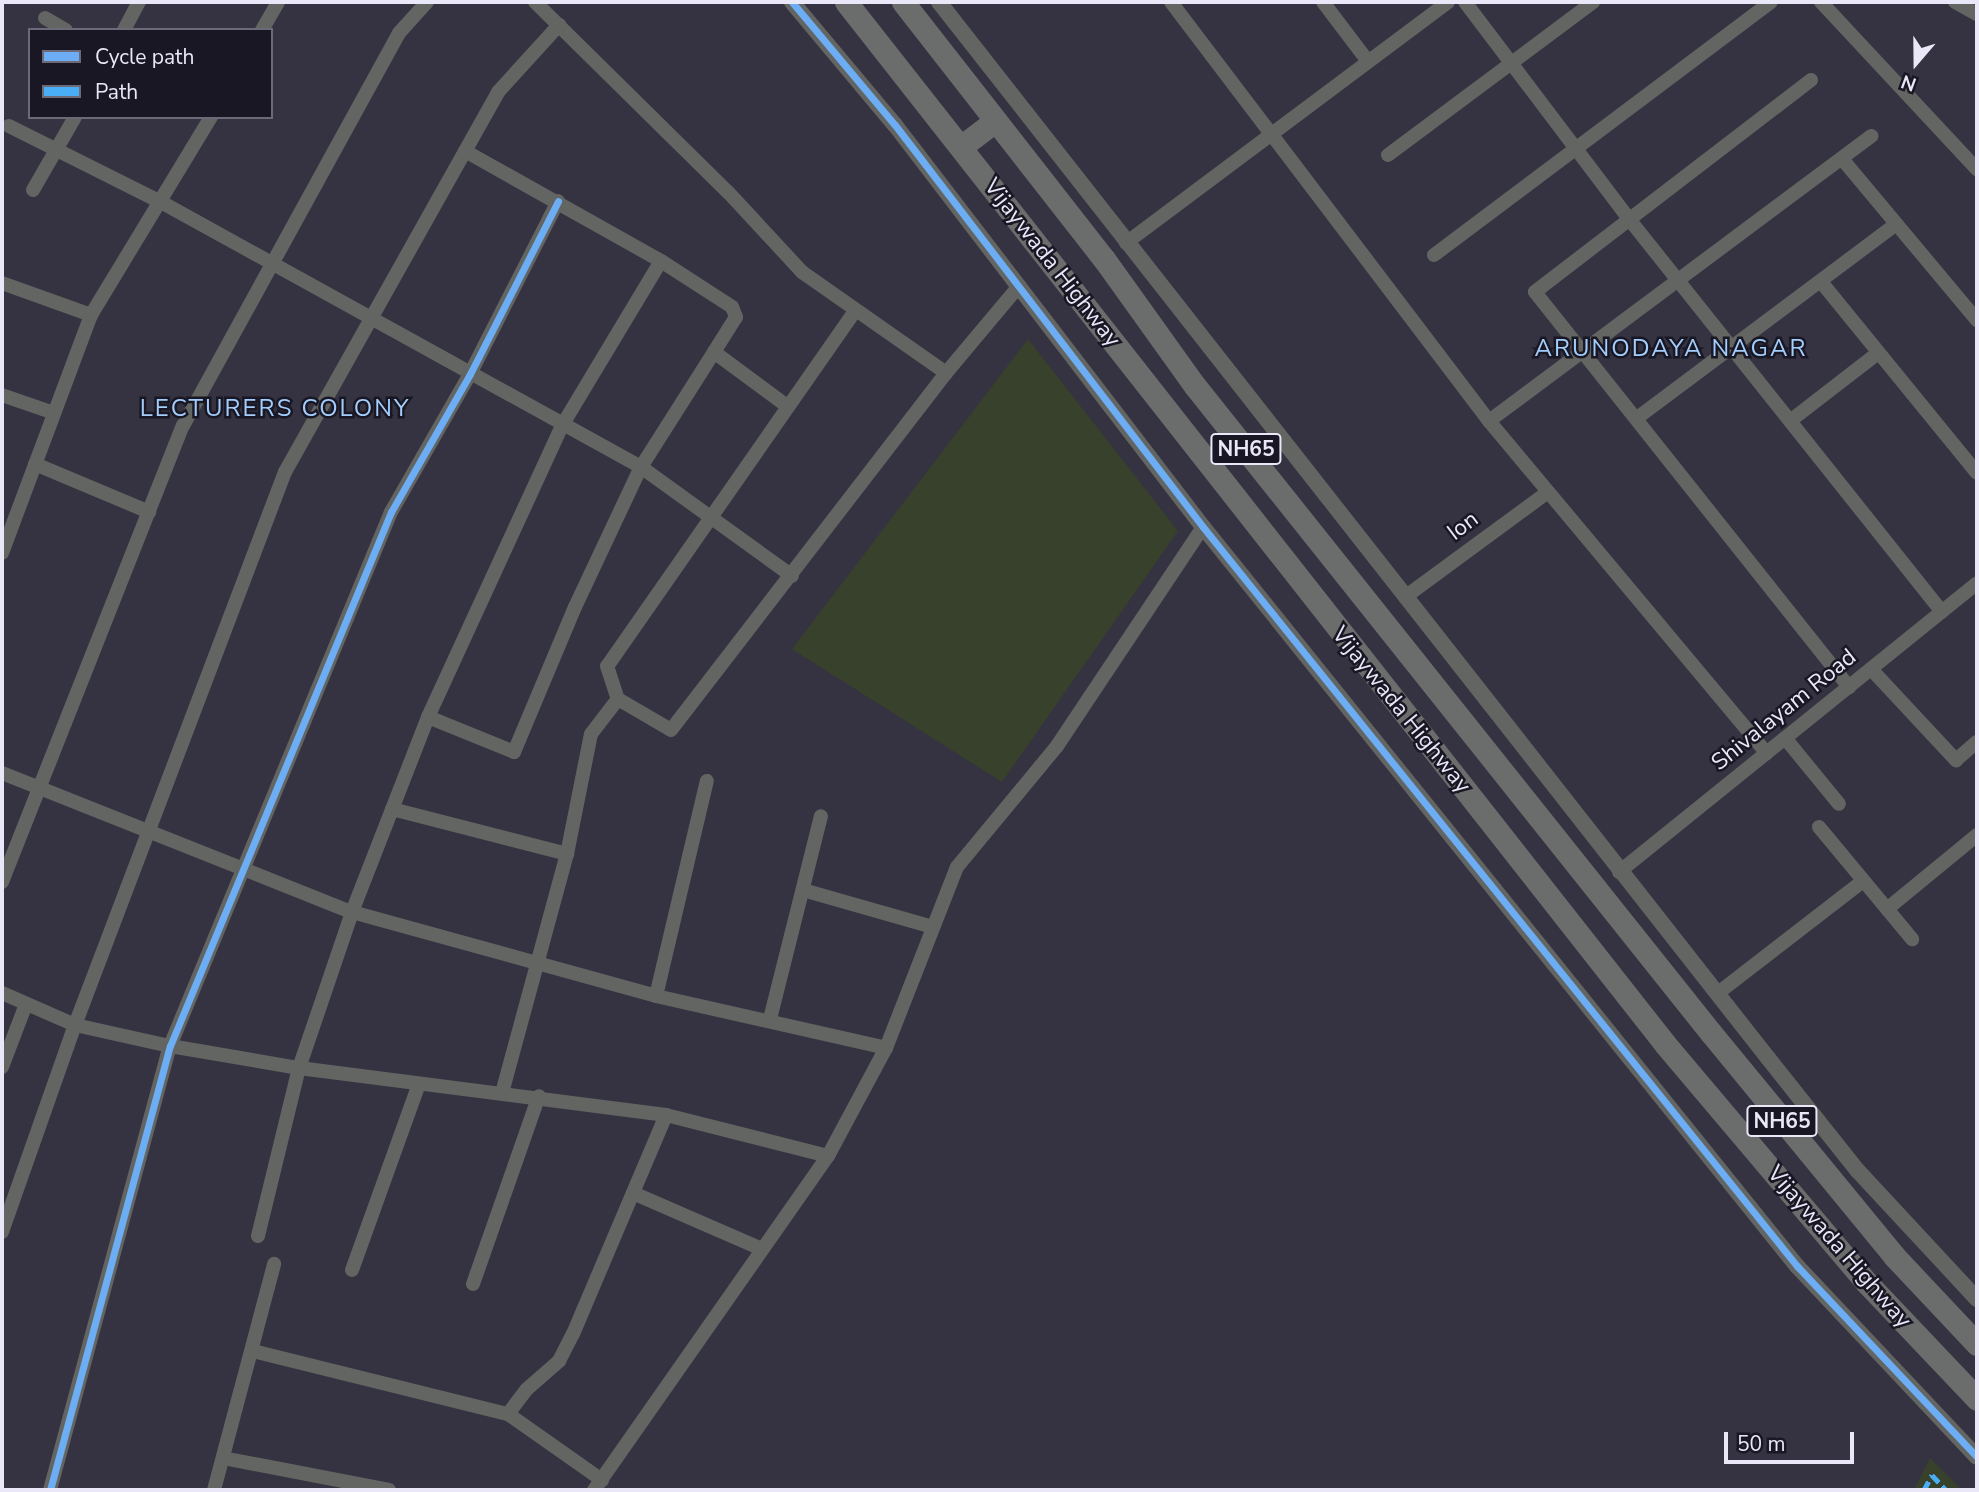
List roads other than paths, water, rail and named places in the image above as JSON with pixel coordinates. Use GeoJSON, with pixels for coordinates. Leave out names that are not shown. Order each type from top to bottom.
{"type":"FeatureCollection","features":[{"type":"Feature","properties":{"kind":"highway","name":"Vijaywada Highway"},"geometry":{"type":"LineString","coordinates":[[846,2],[962,146],[1223,486],[1665,1044],[1867,1283],[1977,1399]]}},
{"type":"Feature","properties":{"kind":"highway","name":"Vijaywada Highway"},"geometry":{"type":"LineString","coordinates":[[903,2],[1104,259],[1195,386],[1710,1034],[1894,1256],[1977,1344]]}},
{"type":"Feature","properties":{"kind":"highway"},"geometry":{"type":"LineString","coordinates":[[962,146],[995,121]]}},
{"type":"Feature","properties":{"kind":"street"},"geometry":{"type":"LineString","coordinates":[[125,28],[139,2]]}},
{"type":"Feature","properties":{"kind":"street"},"geometry":{"type":"LineString","coordinates":[[263,28],[278,2]]}},
{"type":"Feature","properties":{"kind":"street"},"geometry":{"type":"LineString","coordinates":[[2,883],[183,426],[275,266],[399,33],[427,2]]}},
{"type":"Feature","properties":{"kind":"street"},"geometry":{"type":"LineString","coordinates":[[535,2],[802,272],[946,373]]}},
{"type":"Feature","properties":{"kind":"street"},"geometry":{"type":"LineString","coordinates":[[792,2],[895,125],[1203,527],[1797,1266],[1977,1457]]}},
{"type":"Feature","properties":{"kind":"street"},"geometry":{"type":"LineString","coordinates":[[1171,2],[1273,131],[1489,421],[1767,753]]}},
{"type":"Feature","properties":{"kind":"street"},"geometry":{"type":"LineString","coordinates":[[1323,2],[1367,60]]}},
{"type":"Feature","properties":{"kind":"street"},"geometry":{"type":"LineString","coordinates":[[1126,243],[1367,60],[1448,2]]}},
{"type":"Feature","properties":{"kind":"street"},"geometry":{"type":"LineString","coordinates":[[1465,2],[1629,219],[1942,612]]}},
{"type":"Feature","properties":{"kind":"street"},"geometry":{"type":"LineString","coordinates":[[1388,155],[1593,2]]}},
{"type":"Feature","properties":{"kind":"street"},"geometry":{"type":"LineString","coordinates":[[1434,255],[1771,2]]}},
{"type":"Feature","properties":{"kind":"street"},"geometry":{"type":"LineString","coordinates":[[1821,2],[1977,169]]}},
{"type":"Feature","properties":{"kind":"street"},"geometry":{"type":"LineString","coordinates":[[1955,2],[1977,14]]}},
{"type":"Feature","properties":{"kind":"street"},"geometry":{"type":"LineString","coordinates":[[945,4],[1126,243],[1619,872],[1858,1171],[1977,1299]]}},
{"type":"Feature","properties":{"kind":"street"},"geometry":{"type":"LineString","coordinates":[[45,18],[62,28]]}},
{"type":"Feature","properties":{"kind":"street"},"geometry":{"type":"LineString","coordinates":[[2,1232],[75,1025],[285,472],[373,321],[498,92],[559,25]]}},
{"type":"Feature","properties":{"kind":"street"},"geometry":{"type":"LineString","coordinates":[[1811,80],[1535,292],[1849,687]]}},
{"type":"Feature","properties":{"kind":"street"},"geometry":{"type":"LineString","coordinates":[[33,190],[74,119]]}},
{"type":"Feature","properties":{"kind":"street"},"geometry":{"type":"LineString","coordinates":[[2,553],[6,527],[35,464],[91,314],[210,119]]}},
{"type":"Feature","properties":{"kind":"street"},"geometry":{"type":"LineString","coordinates":[[9,126],[56,152],[161,202],[641,467],[792,576]]}},
{"type":"Feature","properties":{"kind":"street"},"geometry":{"type":"LineString","coordinates":[[1489,421],[1843,160],[1871,136]]}},
{"type":"Feature","properties":{"kind":"street"},"geometry":{"type":"LineString","coordinates":[[428,717],[514,752],[641,467],[714,352],[736,311],[661,261],[465,151]]}},
{"type":"Feature","properties":{"kind":"street"},"geometry":{"type":"LineString","coordinates":[[1843,160],[1977,320]]}},
{"type":"Feature","properties":{"kind":"street"},"geometry":{"type":"LineString","coordinates":[[50,1490],[170,1046],[247,870],[391,512],[470,374],[558,201]]}},
{"type":"Feature","properties":{"kind":"street"},"geometry":{"type":"LineString","coordinates":[[1637,418],[1734,350],[1896,224]]}},
{"type":"Feature","properties":{"kind":"street"},"geometry":{"type":"LineString","coordinates":[[258,1236],[299,1068],[352,912],[428,717],[563,424],[661,261]]}},
{"type":"Feature","properties":{"kind":"street"},"geometry":{"type":"LineString","coordinates":[[1822,283],[1977,473]]}},
{"type":"Feature","properties":{"kind":"street"},"geometry":{"type":"LineString","coordinates":[[2,284],[91,314]]}},
{"type":"Feature","properties":{"kind":"street"},"geometry":{"type":"LineString","coordinates":[[855,311],[607,666],[618,699],[671,730],[946,373],[1019,286]]}},
{"type":"Feature","properties":{"kind":"street"},"geometry":{"type":"LineString","coordinates":[[714,352],[787,406]]}},
{"type":"Feature","properties":{"kind":"street"},"geometry":{"type":"LineString","coordinates":[[1790,421],[1878,353]]}},
{"type":"Feature","properties":{"kind":"street"},"geometry":{"type":"LineString","coordinates":[[2,395],[54,413]]}},
{"type":"Feature","properties":{"kind":"street"},"geometry":{"type":"LineString","coordinates":[[35,464],[149,512]]}},
{"type":"Feature","properties":{"kind":"street","name":"Ion"},"geometry":{"type":"LineString","coordinates":[[1405,597],[1548,492]]}},
{"type":"Feature","properties":{"kind":"street"},"geometry":{"type":"LineString","coordinates":[[253,1351],[508,1415],[598,1485],[828,1156],[886,1048],[957,867],[1057,746],[1203,527]]}},
{"type":"Feature","properties":{"kind":"street","name":"Shivalayam Road"},"geometry":{"type":"LineString","coordinates":[[1619,872],[1977,583]]}},
{"type":"Feature","properties":{"kind":"street"},"geometry":{"type":"LineString","coordinates":[[1871,669],[1956,760],[1977,742]]}},
{"type":"Feature","properties":{"kind":"street"},"geometry":{"type":"LineString","coordinates":[[502,1093],[567,854],[591,734],[618,699]]}},
{"type":"Feature","properties":{"kind":"street"},"geometry":{"type":"LineString","coordinates":[[1785,738],[1839,804]]}},
{"type":"Feature","properties":{"kind":"street"},"geometry":{"type":"LineString","coordinates":[[2,773],[352,912],[656,996],[770,1019],[886,1048]]}},
{"type":"Feature","properties":{"kind":"street"},"geometry":{"type":"LineString","coordinates":[[656,996],[707,781]]}},
{"type":"Feature","properties":{"kind":"street"},"geometry":{"type":"LineString","coordinates":[[392,809],[567,854]]}},
{"type":"Feature","properties":{"kind":"street"},"geometry":{"type":"LineString","coordinates":[[770,1019],[821,816]]}},
{"type":"Feature","properties":{"kind":"street"},"geometry":{"type":"LineString","coordinates":[[1819,827],[1912,939]]}},
{"type":"Feature","properties":{"kind":"street"},"geometry":{"type":"LineString","coordinates":[[1887,909],[1977,835]]}},
{"type":"Feature","properties":{"kind":"street"},"geometry":{"type":"LineString","coordinates":[[1718,993],[1863,881]]}},
{"type":"Feature","properties":{"kind":"street"},"geometry":{"type":"LineString","coordinates":[[803,890],[933,927]]}},
{"type":"Feature","properties":{"kind":"street"},"geometry":{"type":"LineString","coordinates":[[2,993],[75,1025],[170,1046],[299,1068],[666,1115],[828,1156]]}},
{"type":"Feature","properties":{"kind":"street"},"geometry":{"type":"LineString","coordinates":[[2,1067],[26,1003]]}},
{"type":"Feature","properties":{"kind":"street"},"geometry":{"type":"LineString","coordinates":[[352,1270],[419,1084]]}},
{"type":"Feature","properties":{"kind":"street"},"geometry":{"type":"LineString","coordinates":[[473,1284],[539,1097]]}},
{"type":"Feature","properties":{"kind":"street"},"geometry":{"type":"LineString","coordinates":[[508,1415],[527,1389],[559,1361],[666,1115]]}},
{"type":"Feature","properties":{"kind":"street"},"geometry":{"type":"LineString","coordinates":[[633,1193],[762,1249]]}},
{"type":"Feature","properties":{"kind":"street"},"geometry":{"type":"LineString","coordinates":[[214,1490],[274,1264]]}},
{"type":"Feature","properties":{"kind":"street"},"geometry":{"type":"LineString","coordinates":[[223,1458],[389,1490]]}},
{"type":"Feature","properties":{"kind":"district","name":"ARUNODAYA NAGAR"},"geometry":{"type":"Point","coordinates":[1671,349]}},
{"type":"Feature","properties":{"kind":"district","name":"LECTURERS COLONY"},"geometry":{"type":"Point","coordinates":[275,409]}}]}
